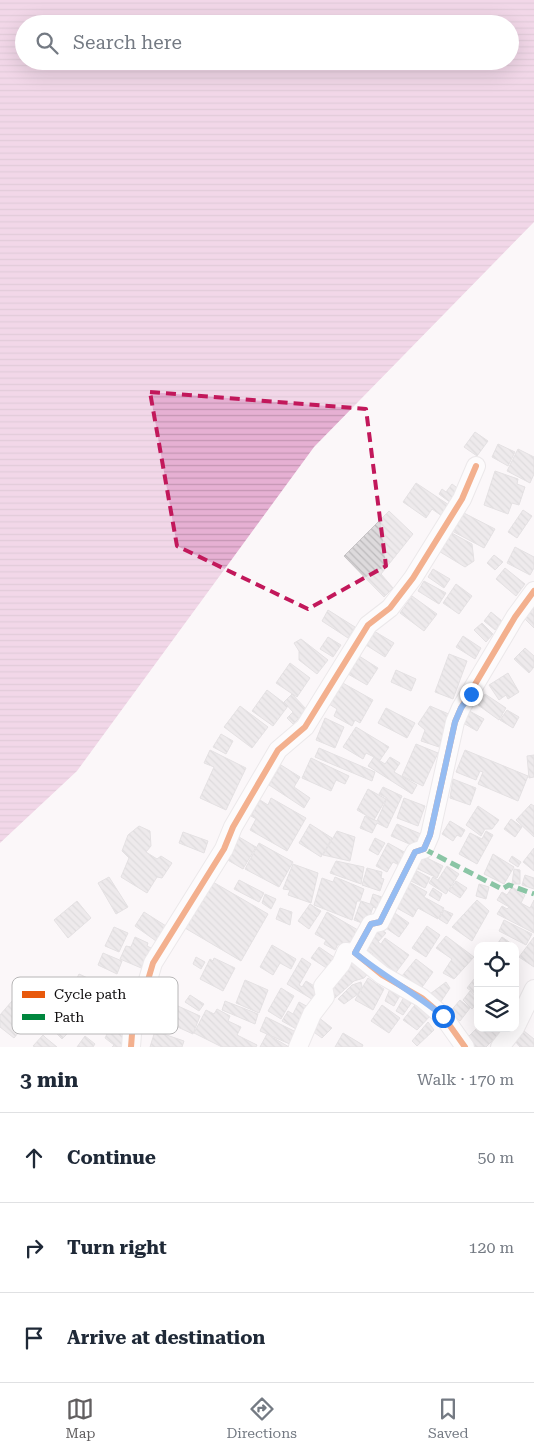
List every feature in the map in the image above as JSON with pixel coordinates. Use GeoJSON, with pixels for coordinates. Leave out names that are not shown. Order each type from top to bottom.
{"type":"FeatureCollection","features":[{"type":"Feature","properties":{"kind":"street"},"geometry":{"type":"LineString","coordinates":[[149,977],[153,963],[224,849],[233,827],[278,750],[305,727],[368,625],[390,608],[412,578],[462,499],[476,466]]}},
{"type":"Feature","properties":{"kind":"street"},"geometry":{"type":"LineString","coordinates":[[355,953],[371,924],[380,922],[415,852],[424,849],[430,835],[455,722],[461,708],[515,617],[534,592]]}},
{"type":"Feature","properties":{"kind":"street"},"geometry":{"type":"LineString","coordinates":[[298,1047],[312,1014],[325,997],[323,986],[341,964],[346,952],[355,953],[382,975],[422,998],[443,1016],[465,1047]]}},
{"type":"Feature","properties":{"kind":"street"},"geometry":{"type":"LineString","coordinates":[[519,1020],[534,989]]}},
{"type":"Feature","properties":{"kind":"street"},"geometry":{"type":"LineString","coordinates":[[500,1047],[512,1032]]}},
{"type":"Feature","properties":{"kind":"street"},"geometry":{"type":"LineString","coordinates":[[131,1047],[132,1034]]}},
{"type":"Feature","properties":{"kind":"highlighted area"},"geometry":{"type":"Polygon","coordinates":[[[150,392],[366,409],[386,566],[308,609],[177,546],[150,392]]]}},
{"type":"Feature","properties":{"kind":"shaded area"},"geometry":{"type":"Polygon","coordinates":[[[0,0],[534,0],[534,222],[314,447],[77,771],[0,843],[0,0]]]}},
{"type":"Feature","properties":{"kind":"building"},"geometry":{"type":"Polygon","coordinates":[[[475,432],[488,441],[477,456],[464,447],[475,432]]]}},
{"type":"Feature","properties":{"kind":"building"},"geometry":{"type":"Polygon","coordinates":[[[498,444],[515,452],[508,466],[492,457],[498,444]]]}},
{"type":"Feature","properties":{"kind":"building"},"geometry":{"type":"Polygon","coordinates":[[[518,449],[534,457],[534,474],[530,483],[507,471],[518,449]]]}},
{"type":"Feature","properties":{"kind":"building"},"geometry":{"type":"Polygon","coordinates":[[[495,471],[518,479],[517,484],[525,487],[519,505],[512,503],[508,514],[484,505],[495,471]]]}},
{"type":"Feature","properties":{"kind":"building"},"geometry":{"type":"Polygon","coordinates":[[[416,483],[449,505],[442,516],[432,509],[426,518],[403,502],[416,483]]]}},
{"type":"Feature","properties":{"kind":"building"},"geometry":{"type":"Polygon","coordinates":[[[452,484],[460,490],[451,503],[439,494],[442,489],[446,492],[452,484]]]}},
{"type":"Feature","properties":{"kind":"building"},"geometry":{"type":"Polygon","coordinates":[[[523,510],[532,516],[517,538],[508,532],[523,510]]]}},
{"type":"Feature","properties":{"kind":"building"},"geometry":{"type":"Polygon","coordinates":[[[389,511],[413,534],[381,574],[393,588],[384,597],[344,556],[389,511]]]}},
{"type":"Feature","properties":{"kind":"building"},"geometry":{"type":"Polygon","coordinates":[[[462,512],[495,529],[484,548],[452,531],[462,512]]]}},
{"type":"Feature","properties":{"kind":"building"},"geometry":{"type":"Polygon","coordinates":[[[448,531],[472,544],[474,561],[465,567],[437,550],[448,531]]]}},
{"type":"Feature","properties":{"kind":"building"},"geometry":{"type":"Polygon","coordinates":[[[515,547],[534,557],[534,568],[530,575],[507,563],[515,547]]]}},
{"type":"Feature","properties":{"kind":"building"},"geometry":{"type":"Polygon","coordinates":[[[494,555],[503,562],[495,570],[487,563],[494,555]]]}},
{"type":"Feature","properties":{"kind":"building"},"geometry":{"type":"Polygon","coordinates":[[[505,568],[525,584],[516,596],[496,579],[505,568]]]}},
{"type":"Feature","properties":{"kind":"building"},"geometry":{"type":"Polygon","coordinates":[[[433,569],[450,579],[444,588],[428,577],[433,569]]]}},
{"type":"Feature","properties":{"kind":"building"},"geometry":{"type":"Polygon","coordinates":[[[424,581],[446,593],[439,604],[418,591],[424,581]]]}},
{"type":"Feature","properties":{"kind":"building"},"geometry":{"type":"Polygon","coordinates":[[[456,584],[472,596],[459,614],[443,603],[456,584]]]}},
{"type":"Feature","properties":{"kind":"building"},"geometry":{"type":"Polygon","coordinates":[[[412,596],[437,614],[424,631],[400,613],[412,596]]]}},
{"type":"Feature","properties":{"kind":"building"},"geometry":{"type":"Polygon","coordinates":[[[534,608],[534,628],[524,618],[534,608]]]}},
{"type":"Feature","properties":{"kind":"building"},"geometry":{"type":"Polygon","coordinates":[[[328,610],[355,627],[348,638],[322,621],[328,610]]]}},
{"type":"Feature","properties":{"kind":"building"},"geometry":{"type":"Polygon","coordinates":[[[491,612],[502,621],[495,630],[484,621],[491,612]]]}},
{"type":"Feature","properties":{"kind":"building"},"geometry":{"type":"Polygon","coordinates":[[[482,623],[493,634],[486,642],[474,630],[482,623]]]}},
{"type":"Feature","properties":{"kind":"building"},"geometry":{"type":"Polygon","coordinates":[[[374,631],[394,643],[385,657],[366,645],[374,631]]]}},
{"type":"Feature","properties":{"kind":"building"},"geometry":{"type":"Polygon","coordinates":[[[463,636],[481,648],[475,659],[456,647],[463,636]]]}},
{"type":"Feature","properties":{"kind":"building"},"geometry":{"type":"Polygon","coordinates":[[[328,637],[341,645],[333,657],[320,649],[328,637]]]}},
{"type":"Feature","properties":{"kind":"building"},"geometry":{"type":"Polygon","coordinates":[[[301,639],[328,660],[317,674],[299,660],[299,651],[294,643],[301,639]]]}},
{"type":"Feature","properties":{"kind":"building"},"geometry":{"type":"Polygon","coordinates":[[[525,648],[534,656],[534,667],[529,673],[514,659],[525,648]]]}},
{"type":"Feature","properties":{"kind":"building"},"geometry":{"type":"Polygon","coordinates":[[[449,654],[467,661],[453,699],[435,692],[449,654]]]}},
{"type":"Feature","properties":{"kind":"building"},"geometry":{"type":"Polygon","coordinates":[[[359,656],[378,668],[367,685],[348,674],[359,656]]]}},
{"type":"Feature","properties":{"kind":"building"},"geometry":{"type":"Polygon","coordinates":[[[290,663],[310,678],[297,697],[276,683],[290,663]]]}},
{"type":"Feature","properties":{"kind":"building"},"geometry":{"type":"Polygon","coordinates":[[[396,670],[416,679],[411,691],[391,682],[396,670]]]}},
{"type":"Feature","properties":{"kind":"building"},"geometry":{"type":"Polygon","coordinates":[[[508,673],[519,692],[508,699],[506,695],[499,700],[489,685],[508,673]]]}},
{"type":"Feature","properties":{"kind":"building"},"geometry":{"type":"Polygon","coordinates":[[[341,682],[373,700],[360,723],[355,720],[352,726],[334,716],[337,709],[329,704],[341,682]]]}},
{"type":"Feature","properties":{"kind":"building"},"geometry":{"type":"Polygon","coordinates":[[[267,690],[288,706],[273,726],[252,711],[267,690]]]}},
{"type":"Feature","properties":{"kind":"building"},"geometry":{"type":"Polygon","coordinates":[[[292,694],[307,710],[293,724],[287,718],[293,712],[284,702],[292,694]]]}},
{"type":"Feature","properties":{"kind":"building"},"geometry":{"type":"Polygon","coordinates":[[[485,694],[506,708],[499,720],[478,705],[485,694]]]}},
{"type":"Feature","properties":{"kind":"building"},"geometry":{"type":"Polygon","coordinates":[[[240,706],[268,727],[252,748],[224,727],[240,706]]]}},
{"type":"Feature","properties":{"kind":"building"},"geometry":{"type":"Polygon","coordinates":[[[430,706],[451,715],[439,747],[421,741],[425,730],[418,724],[430,706]]]}},
{"type":"Feature","properties":{"kind":"building"},"geometry":{"type":"Polygon","coordinates":[[[386,708],[415,723],[407,738],[378,723],[386,708]]]}},
{"type":"Feature","properties":{"kind":"building"},"geometry":{"type":"Polygon","coordinates":[[[464,708],[484,719],[477,731],[458,720],[464,708]]]}},
{"type":"Feature","properties":{"kind":"building"},"geometry":{"type":"Polygon","coordinates":[[[507,710],[519,717],[513,728],[500,720],[507,710]]]}},
{"type":"Feature","properties":{"kind":"building"},"geometry":{"type":"Polygon","coordinates":[[[325,718],[344,727],[335,748],[316,740],[325,718]]]}},
{"type":"Feature","properties":{"kind":"building"},"geometry":{"type":"Polygon","coordinates":[[[356,727],[389,747],[380,760],[366,753],[363,759],[343,747],[356,727]]]}},
{"type":"Feature","properties":{"kind":"building"},"geometry":{"type":"Polygon","coordinates":[[[221,734],[233,741],[226,754],[213,747],[221,734]]]}},
{"type":"Feature","properties":{"kind":"building"},"geometry":{"type":"Polygon","coordinates":[[[416,744],[438,753],[423,786],[402,776],[416,744]]]}},
{"type":"Feature","properties":{"kind":"building"},"geometry":{"type":"Polygon","coordinates":[[[319,748],[375,772],[372,781],[315,757],[319,748]]]}},
{"type":"Feature","properties":{"kind":"building"},"geometry":{"type":"Polygon","coordinates":[[[210,750],[246,768],[226,810],[200,798],[214,767],[204,763],[210,750]]]}},
{"type":"Feature","properties":{"kind":"building"},"geometry":{"type":"Polygon","coordinates":[[[465,750],[528,776],[518,801],[478,784],[483,772],[480,771],[476,780],[456,772],[465,750]]]}},
{"type":"Feature","properties":{"kind":"building"},"geometry":{"type":"Polygon","coordinates":[[[534,755],[534,777],[529,778],[527,756],[534,755]]]}},
{"type":"Feature","properties":{"kind":"building"},"geometry":{"type":"Polygon","coordinates":[[[374,757],[385,764],[390,757],[400,763],[394,772],[417,785],[412,794],[368,766],[374,757]]]}},
{"type":"Feature","properties":{"kind":"building"},"geometry":{"type":"Polygon","coordinates":[[[311,758],[349,776],[345,784],[336,780],[331,791],[302,778],[311,758]]]}},
{"type":"Feature","properties":{"kind":"building"},"geometry":{"type":"Polygon","coordinates":[[[281,765],[300,777],[294,787],[310,798],[304,808],[269,785],[281,765]]]}},
{"type":"Feature","properties":{"kind":"building"},"geometry":{"type":"Polygon","coordinates":[[[453,779],[476,788],[470,805],[450,798],[453,779]]]}},
{"type":"Feature","properties":{"kind":"building"},"geometry":{"type":"Polygon","coordinates":[[[383,787],[402,796],[387,828],[377,823],[372,833],[360,828],[365,816],[377,821],[387,798],[379,794],[383,787]]]}},
{"type":"Feature","properties":{"kind":"building"},"geometry":{"type":"Polygon","coordinates":[[[368,789],[386,799],[374,820],[357,810],[368,789]]]}},
{"type":"Feature","properties":{"kind":"building"},"geometry":{"type":"Polygon","coordinates":[[[271,798],[306,818],[287,851],[250,830],[256,819],[251,816],[260,800],[268,805],[271,798]]]}},
{"type":"Feature","properties":{"kind":"building"},"geometry":{"type":"Polygon","coordinates":[[[404,798],[425,806],[418,826],[397,818],[404,798]]]}},
{"type":"Feature","properties":{"kind":"building"},"geometry":{"type":"Polygon","coordinates":[[[531,804],[534,806],[534,837],[516,820],[531,804]]]}},
{"type":"Feature","properties":{"kind":"building"},"geometry":{"type":"Polygon","coordinates":[[[478,806],[499,820],[492,829],[485,829],[481,836],[466,825],[478,806]]]}},
{"type":"Feature","properties":{"kind":"building"},"geometry":{"type":"Polygon","coordinates":[[[511,819],[522,827],[515,837],[504,829],[511,819]]]}},
{"type":"Feature","properties":{"kind":"building"},"geometry":{"type":"Polygon","coordinates":[[[450,821],[465,830],[461,837],[457,835],[453,841],[442,834],[450,821]]]}},
{"type":"Feature","properties":{"kind":"building"},"geometry":{"type":"Polygon","coordinates":[[[310,824],[332,838],[321,857],[299,843],[310,824]]]}},
{"type":"Feature","properties":{"kind":"building"},"geometry":{"type":"Polygon","coordinates":[[[397,824],[421,834],[416,847],[391,836],[397,824]]]}},
{"type":"Feature","properties":{"kind":"building"},"geometry":{"type":"Polygon","coordinates":[[[139,826],[150,831],[151,846],[146,852],[157,859],[161,856],[172,863],[162,878],[157,877],[147,893],[121,877],[129,858],[122,851],[128,835],[139,826]]]}},
{"type":"Feature","properties":{"kind":"building"},"geometry":{"type":"Polygon","coordinates":[[[337,831],[355,837],[350,861],[323,855],[337,831]]]}},
{"type":"Feature","properties":{"kind":"building"},"geometry":{"type":"Polygon","coordinates":[[[486,831],[493,835],[477,864],[459,854],[470,833],[482,839],[486,831]]]}},
{"type":"Feature","properties":{"kind":"building"},"geometry":{"type":"Polygon","coordinates":[[[183,832],[208,841],[204,853],[179,843],[183,832]]]}},
{"type":"Feature","properties":{"kind":"building"},"geometry":{"type":"Polygon","coordinates":[[[239,837],[256,847],[243,869],[226,859],[239,837]]]}},
{"type":"Feature","properties":{"kind":"building"},"geometry":{"type":"Polygon","coordinates":[[[375,838],[385,843],[378,855],[369,850],[375,838]]]}},
{"type":"Feature","properties":{"kind":"building"},"geometry":{"type":"Polygon","coordinates":[[[259,843],[293,862],[279,887],[245,869],[259,843]]]}},
{"type":"Feature","properties":{"kind":"building"},"geometry":{"type":"Polygon","coordinates":[[[388,843],[406,853],[399,865],[393,862],[387,872],[376,866],[388,843]]]}},
{"type":"Feature","properties":{"kind":"building"},"geometry":{"type":"Polygon","coordinates":[[[534,848],[534,871],[523,862],[534,848]]]}},
{"type":"Feature","properties":{"kind":"building"},"geometry":{"type":"Polygon","coordinates":[[[493,854],[514,867],[504,884],[484,874],[493,854]]]}},
{"type":"Feature","properties":{"kind":"building"},"geometry":{"type":"Polygon","coordinates":[[[421,855],[443,866],[437,878],[416,868],[421,855]]]}},
{"type":"Feature","properties":{"kind":"building"},"geometry":{"type":"Polygon","coordinates":[[[512,856],[521,862],[518,867],[509,861],[512,856]]]}},
{"type":"Feature","properties":{"kind":"building"},"geometry":{"type":"Polygon","coordinates":[[[336,861],[364,867],[361,884],[330,873],[336,861]]]}},
{"type":"Feature","properties":{"kind":"building"},"geometry":{"type":"Polygon","coordinates":[[[293,864],[318,873],[311,903],[288,895],[290,890],[283,889],[293,864]]]}},
{"type":"Feature","properties":{"kind":"building"},"geometry":{"type":"Polygon","coordinates":[[[447,866],[459,874],[446,894],[429,883],[433,877],[438,880],[447,866]]]}},
{"type":"Feature","properties":{"kind":"building"},"geometry":{"type":"Polygon","coordinates":[[[367,868],[382,872],[381,878],[384,879],[380,891],[362,885],[367,868]]]}},
{"type":"Feature","properties":{"kind":"building"},"geometry":{"type":"Polygon","coordinates":[[[514,869],[520,870],[520,884],[512,884],[514,869]]]}},
{"type":"Feature","properties":{"kind":"building"},"geometry":{"type":"Polygon","coordinates":[[[417,871],[430,878],[425,888],[411,881],[417,871]]]}},
{"type":"Feature","properties":{"kind":"building"},"geometry":{"type":"Polygon","coordinates":[[[525,875],[534,878],[534,889],[522,885],[525,875]]]}},
{"type":"Feature","properties":{"kind":"building"},"geometry":{"type":"Polygon","coordinates":[[[109,877],[128,907],[116,914],[98,883],[109,877]]]}},
{"type":"Feature","properties":{"kind":"building"},"geometry":{"type":"Polygon","coordinates":[[[335,877],[364,889],[360,901],[357,901],[352,920],[314,905],[322,878],[333,882],[335,877]]]}},
{"type":"Feature","properties":{"kind":"building"},"geometry":{"type":"Polygon","coordinates":[[[239,880],[264,893],[259,902],[234,889],[239,880]]]}},
{"type":"Feature","properties":{"kind":"building"},"geometry":{"type":"Polygon","coordinates":[[[456,881],[467,888],[460,898],[449,891],[456,881]]]}},
{"type":"Feature","properties":{"kind":"building"},"geometry":{"type":"Polygon","coordinates":[[[213,882],[268,914],[241,961],[185,928],[213,882]]]}},
{"type":"Feature","properties":{"kind":"building"},"geometry":{"type":"Polygon","coordinates":[[[409,882],[427,892],[424,897],[444,908],[438,919],[418,908],[413,917],[395,907],[409,882]]]}},
{"type":"Feature","properties":{"kind":"building"},"geometry":{"type":"Polygon","coordinates":[[[479,884],[489,887],[486,899],[476,896],[479,884]]]}},
{"type":"Feature","properties":{"kind":"building"},"geometry":{"type":"Polygon","coordinates":[[[512,887],[525,895],[521,903],[530,908],[534,900],[534,933],[497,914],[502,906],[507,909],[509,907],[497,900],[502,892],[507,895],[512,887]]]}},
{"type":"Feature","properties":{"kind":"building"},"geometry":{"type":"Polygon","coordinates":[[[433,888],[442,894],[439,901],[429,895],[433,888]]]}},
{"type":"Feature","properties":{"kind":"building"},"geometry":{"type":"Polygon","coordinates":[[[265,894],[276,899],[271,909],[262,903],[265,894]]]}},
{"type":"Feature","properties":{"kind":"building"},"geometry":{"type":"Polygon","coordinates":[[[373,894],[382,897],[377,909],[373,907],[367,925],[354,920],[361,901],[370,904],[373,894]]]}},
{"type":"Feature","properties":{"kind":"building"},"geometry":{"type":"Polygon","coordinates":[[[477,900],[489,911],[472,941],[452,927],[477,900]]]}},
{"type":"Feature","properties":{"kind":"building"},"geometry":{"type":"Polygon","coordinates":[[[77,901],[91,918],[68,938],[54,920],[77,901]]]}},
{"type":"Feature","properties":{"kind":"building"},"geometry":{"type":"Polygon","coordinates":[[[310,904],[321,911],[309,929],[298,921],[310,904]]]}},
{"type":"Feature","properties":{"kind":"building"},"geometry":{"type":"Polygon","coordinates":[[[280,908],[292,912],[290,925],[276,919],[280,908]]]}},
{"type":"Feature","properties":{"kind":"building"},"geometry":{"type":"Polygon","coordinates":[[[444,910],[453,914],[447,924],[439,919],[444,910]]]}},
{"type":"Feature","properties":{"kind":"building"},"geometry":{"type":"Polygon","coordinates":[[[392,911],[409,923],[399,937],[383,926],[392,911]]]}},
{"type":"Feature","properties":{"kind":"building"},"geometry":{"type":"Polygon","coordinates":[[[144,912],[166,926],[156,941],[135,926],[144,912]]]}},
{"type":"Feature","properties":{"kind":"building"},"geometry":{"type":"Polygon","coordinates":[[[327,912],[358,930],[348,949],[338,944],[335,950],[324,944],[326,940],[315,934],[327,912]]]}},
{"type":"Feature","properties":{"kind":"building"},"geometry":{"type":"Polygon","coordinates":[[[504,920],[532,934],[526,945],[499,931],[504,920]]]}},
{"type":"Feature","properties":{"kind":"building"},"geometry":{"type":"Polygon","coordinates":[[[377,926],[386,933],[378,942],[381,944],[385,938],[409,955],[394,975],[369,960],[373,954],[362,947],[377,926]]]}},
{"type":"Feature","properties":{"kind":"building"},"geometry":{"type":"Polygon","coordinates":[[[427,926],[440,935],[426,957],[412,948],[427,926]]]}},
{"type":"Feature","properties":{"kind":"building"},"geometry":{"type":"Polygon","coordinates":[[[114,927],[128,933],[119,952],[105,946],[114,927]]]}},
{"type":"Feature","properties":{"kind":"building"},"geometry":{"type":"Polygon","coordinates":[[[446,936],[474,957],[454,979],[443,973],[452,959],[436,948],[446,936]]]}},
{"type":"Feature","properties":{"kind":"building"},"geometry":{"type":"Polygon","coordinates":[[[135,937],[148,943],[147,946],[155,950],[146,970],[120,959],[126,946],[131,947],[135,937]]]}},
{"type":"Feature","properties":{"kind":"building"},"geometry":{"type":"Polygon","coordinates":[[[502,937],[509,942],[499,942],[502,937]]]}},
{"type":"Feature","properties":{"kind":"building"},"geometry":{"type":"Polygon","coordinates":[[[534,937],[534,967],[519,957],[534,937]]]}},
{"type":"Feature","properties":{"kind":"building"},"geometry":{"type":"Polygon","coordinates":[[[272,945],[296,959],[291,969],[280,963],[273,975],[260,967],[272,945]]]}},
{"type":"Feature","properties":{"kind":"building"},"geometry":{"type":"Polygon","coordinates":[[[319,947],[338,960],[331,971],[311,958],[319,947]]]}},
{"type":"Feature","properties":{"kind":"building"},"geometry":{"type":"Polygon","coordinates":[[[103,953],[122,961],[117,974],[98,965],[103,953]]]}},
{"type":"Feature","properties":{"kind":"building"},"geometry":{"type":"Polygon","coordinates":[[[196,957],[205,962],[201,969],[193,964],[196,957]]]}},
{"type":"Feature","properties":{"kind":"building"},"geometry":{"type":"Polygon","coordinates":[[[352,957],[370,971],[364,978],[354,981],[335,998],[328,989],[352,957]]]}},
{"type":"Feature","properties":{"kind":"building"},"geometry":{"type":"Polygon","coordinates":[[[214,958],[235,968],[223,991],[200,979],[210,959],[213,961],[214,958]]]}},
{"type":"Feature","properties":{"kind":"building"},"geometry":{"type":"Polygon","coordinates":[[[302,958],[311,964],[299,985],[302,987],[306,981],[321,990],[315,1001],[287,984],[302,958]]]}},
{"type":"Feature","properties":{"kind":"building"},"geometry":{"type":"Polygon","coordinates":[[[416,959],[433,972],[420,990],[402,976],[416,959]]]}},
{"type":"Feature","properties":{"kind":"building"},"geometry":{"type":"Polygon","coordinates":[[[368,978],[384,989],[373,1010],[355,1000],[368,978]]]}},
{"type":"Feature","properties":{"kind":"building"},"geometry":{"type":"Polygon","coordinates":[[[474,979],[474,993],[467,988],[474,979]]]}},
{"type":"Feature","properties":{"kind":"building"},"geometry":{"type":"Polygon","coordinates":[[[245,980],[268,990],[259,1013],[236,1003],[245,980]]]}},
{"type":"Feature","properties":{"kind":"building"},"geometry":{"type":"Polygon","coordinates":[[[361,982],[362,986],[358,994],[344,1004],[338,999],[352,985],[361,982]]]}},
{"type":"Feature","properties":{"kind":"building"},"geometry":{"type":"Polygon","coordinates":[[[446,982],[450,988],[438,1006],[426,997],[446,982]]]}},
{"type":"Feature","properties":{"kind":"building"},"geometry":{"type":"Polygon","coordinates":[[[392,984],[402,992],[394,1006],[385,1001],[392,984]]]}},
{"type":"Feature","properties":{"kind":"building"},"geometry":{"type":"Polygon","coordinates":[[[281,988],[294,996],[281,1019],[268,1011],[281,988]]]}},
{"type":"Feature","properties":{"kind":"building"},"geometry":{"type":"Polygon","coordinates":[[[470,991],[474,994],[474,1007],[472,1009],[463,1000],[470,991]]]}},
{"type":"Feature","properties":{"kind":"building"},"geometry":{"type":"Polygon","coordinates":[[[190,995],[204,1004],[199,1011],[185,1002],[190,995]]]}},
{"type":"Feature","properties":{"kind":"building"},"geometry":{"type":"Polygon","coordinates":[[[404,997],[412,1002],[403,1015],[396,1011],[404,997]]]}},
{"type":"Feature","properties":{"kind":"building"},"geometry":{"type":"Polygon","coordinates":[[[460,1000],[470,1008],[460,1021],[449,1013],[460,1000]]]}},
{"type":"Feature","properties":{"kind":"building"},"geometry":{"type":"Polygon","coordinates":[[[12,1001],[12,1034],[17,1034],[14,1038],[0,1027],[0,1015],[12,1001]]]}},
{"type":"Feature","properties":{"kind":"building"},"geometry":{"type":"Polygon","coordinates":[[[225,1001],[258,1014],[255,1024],[222,1010],[225,1001]]]}},
{"type":"Feature","properties":{"kind":"building"},"geometry":{"type":"Polygon","coordinates":[[[418,1001],[432,1014],[417,1030],[403,1020],[418,1001]]]}},
{"type":"Feature","properties":{"kind":"building"},"geometry":{"type":"Polygon","coordinates":[[[299,1002],[310,1008],[298,1030],[282,1021],[288,1011],[293,1014],[299,1002]]]}},
{"type":"Feature","properties":{"kind":"building"},"geometry":{"type":"Polygon","coordinates":[[[382,1005],[400,1018],[389,1033],[371,1021],[382,1005]]]}},
{"type":"Feature","properties":{"kind":"building"},"geometry":{"type":"Polygon","coordinates":[[[178,1006],[200,1016],[193,1034],[178,1027],[178,1006]]]}},
{"type":"Feature","properties":{"kind":"building"},"geometry":{"type":"Polygon","coordinates":[[[217,1009],[230,1016],[228,1021],[241,1027],[237,1035],[257,1045],[256,1047],[222,1047],[194,1033],[206,1010],[214,1014],[217,1009]]]}},
{"type":"Feature","properties":{"kind":"building"},"geometry":{"type":"Polygon","coordinates":[[[266,1017],[298,1033],[292,1045],[260,1031],[266,1017]]]}},
{"type":"Feature","properties":{"kind":"building"},"geometry":{"type":"Polygon","coordinates":[[[318,1017],[332,1028],[322,1038],[311,1030],[318,1017]]]}},
{"type":"Feature","properties":{"kind":"building"},"geometry":{"type":"Polygon","coordinates":[[[428,1022],[434,1030],[417,1046],[412,1041],[428,1022]]]}},
{"type":"Feature","properties":{"kind":"building"},"geometry":{"type":"Polygon","coordinates":[[[474,1031],[506,1032],[499,1040],[496,1037],[486,1047],[469,1047],[464,1041],[474,1031]]]}},
{"type":"Feature","properties":{"kind":"building"},"geometry":{"type":"Polygon","coordinates":[[[524,1031],[534,1039],[534,1047],[520,1047],[514,1040],[524,1031]]]}},
{"type":"Feature","properties":{"kind":"building"},"geometry":{"type":"Polygon","coordinates":[[[343,1033],[363,1045],[362,1047],[335,1047],[343,1033]]]}},
{"type":"Feature","properties":{"kind":"building"},"geometry":{"type":"Polygon","coordinates":[[[57,1034],[67,1034],[62,1039],[57,1034]]]}},
{"type":"Feature","properties":{"kind":"building"},"geometry":{"type":"Polygon","coordinates":[[[107,1034],[128,1034],[123,1047],[112,1047],[114,1045],[105,1038],[107,1034]]]}},
{"type":"Feature","properties":{"kind":"building"},"geometry":{"type":"Polygon","coordinates":[[[154,1034],[164,1034],[184,1041],[182,1047],[150,1047],[154,1034]]]}},
{"type":"Feature","properties":{"kind":"building"},"geometry":{"type":"Polygon","coordinates":[[[267,1034],[289,1047],[260,1047],[267,1034]]]}},
{"type":"Feature","properties":{"kind":"building"},"geometry":{"type":"Polygon","coordinates":[[[43,1035],[57,1047],[33,1046],[43,1035]]]}},
{"type":"Feature","properties":{"kind":"building"},"geometry":{"type":"Polygon","coordinates":[[[85,1036],[95,1044],[93,1047],[77,1047],[85,1036]]]}},
{"type":"Feature","properties":{"kind":"marked path"},"geometry":{"type":"LineString","coordinates":[[424,849],[502,889],[509,885],[534,894]]}},
{"type":"Feature","properties":{"kind":"cycle path"},"geometry":{"type":"LineString","coordinates":[[149,977],[153,963],[224,849],[233,827],[278,750],[305,727],[368,625],[390,608],[413,578],[462,499],[476,466]]}},
{"type":"Feature","properties":{"kind":"cycle path"},"geometry":{"type":"LineString","coordinates":[[465,1047],[443,1016],[422,998],[382,975],[355,953],[371,924],[380,922],[415,852],[424,849],[430,835],[455,722],[461,708],[515,617],[534,591]]}},
{"type":"Feature","properties":{"kind":"cycle path"},"geometry":{"type":"LineString","coordinates":[[131,1047],[132,1034]]}},
{"type":"Feature","properties":{"kind":"route"},"geometry":{"type":"LineString","coordinates":[[443,1016],[422,998],[382,975],[355,953],[371,924],[380,922],[415,852],[424,849],[430,835],[455,722],[461,708],[471,694]]}}]}
